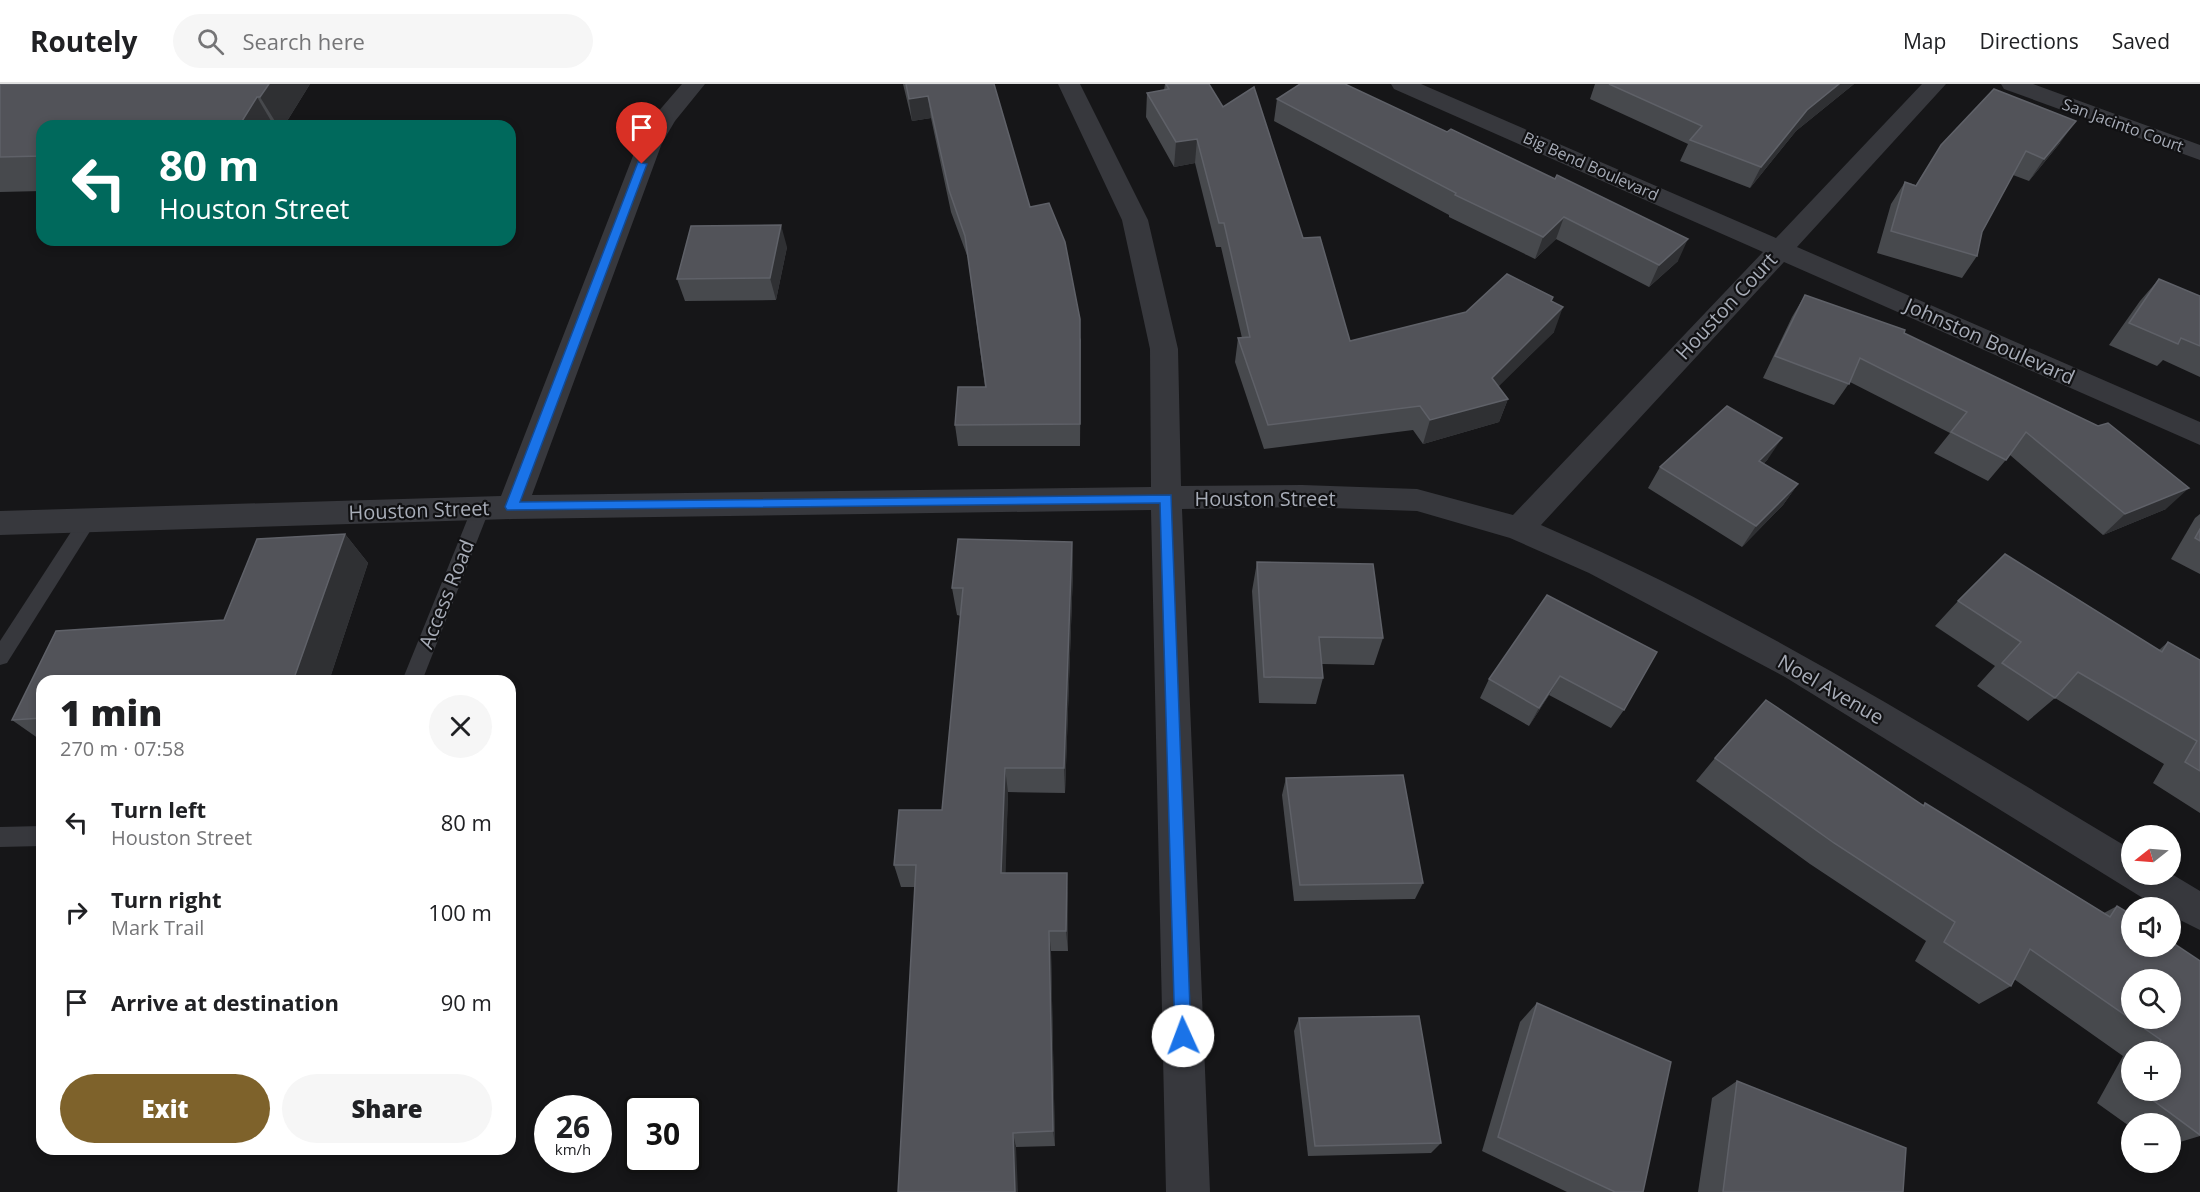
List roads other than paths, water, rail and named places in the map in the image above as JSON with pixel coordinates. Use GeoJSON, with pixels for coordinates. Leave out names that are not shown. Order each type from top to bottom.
{"type":"FeatureCollection","features":[{"type":"Feature","properties":{"kind":"street"},"geometry":{"type":"LineString","coordinates":[[512,507],[650,143],[664,118],[694,84]]}},
{"type":"Feature","properties":{"kind":"street"},"geometry":{"type":"LineString","coordinates":[[1069,84],[1135,220],[1164,349],[1166,498],[1188,1192]]}},
{"type":"Feature","properties":{"kind":"street","name":"Big Bend Boulevard"},"geometry":{"type":"LineString","coordinates":[[1402,84],[1780,249]]}},
{"type":"Feature","properties":{"kind":"street","name":"Houston Court"},"geometry":{"type":"LineString","coordinates":[[1519,529],[1935,84]]}},
{"type":"Feature","properties":{"kind":"street","name":"San Jacinto Court"},"geometry":{"type":"LineString","coordinates":[[2012,84],[2200,153]]}},
{"type":"Feature","properties":{"kind":"street","name":"Johnston Boulevard"},"geometry":{"type":"LineString","coordinates":[[1780,249],[2200,434]]}},
{"type":"Feature","properties":{"kind":"street","name":"Houston Street"},"geometry":{"type":"LineString","coordinates":[[0,523],[512,507],[1302,496],[1417,500],[1519,529]]}},
{"type":"Feature","properties":{"kind":"street","name":"Noel Avenue"},"geometry":{"type":"LineString","coordinates":[[1519,529],[1600,564],[1797,667],[2121,863]]}},
{"type":"Feature","properties":{"kind":"street"},"geometry":{"type":"LineString","coordinates":[[2157,885],[2200,912]]}},
{"type":"Feature","properties":{"kind":"lane","name":"Access Road"},"geometry":{"type":"LineString","coordinates":[[414,675],[481,508]]}},
{"type":"Feature","properties":{"kind":"lane"},"geometry":{"type":"LineString","coordinates":[[0,657],[88,520]]}},
{"type":"Feature","properties":{"kind":"lane"},"geometry":{"type":"LineString","coordinates":[[0,837],[36,836]]}}]}
